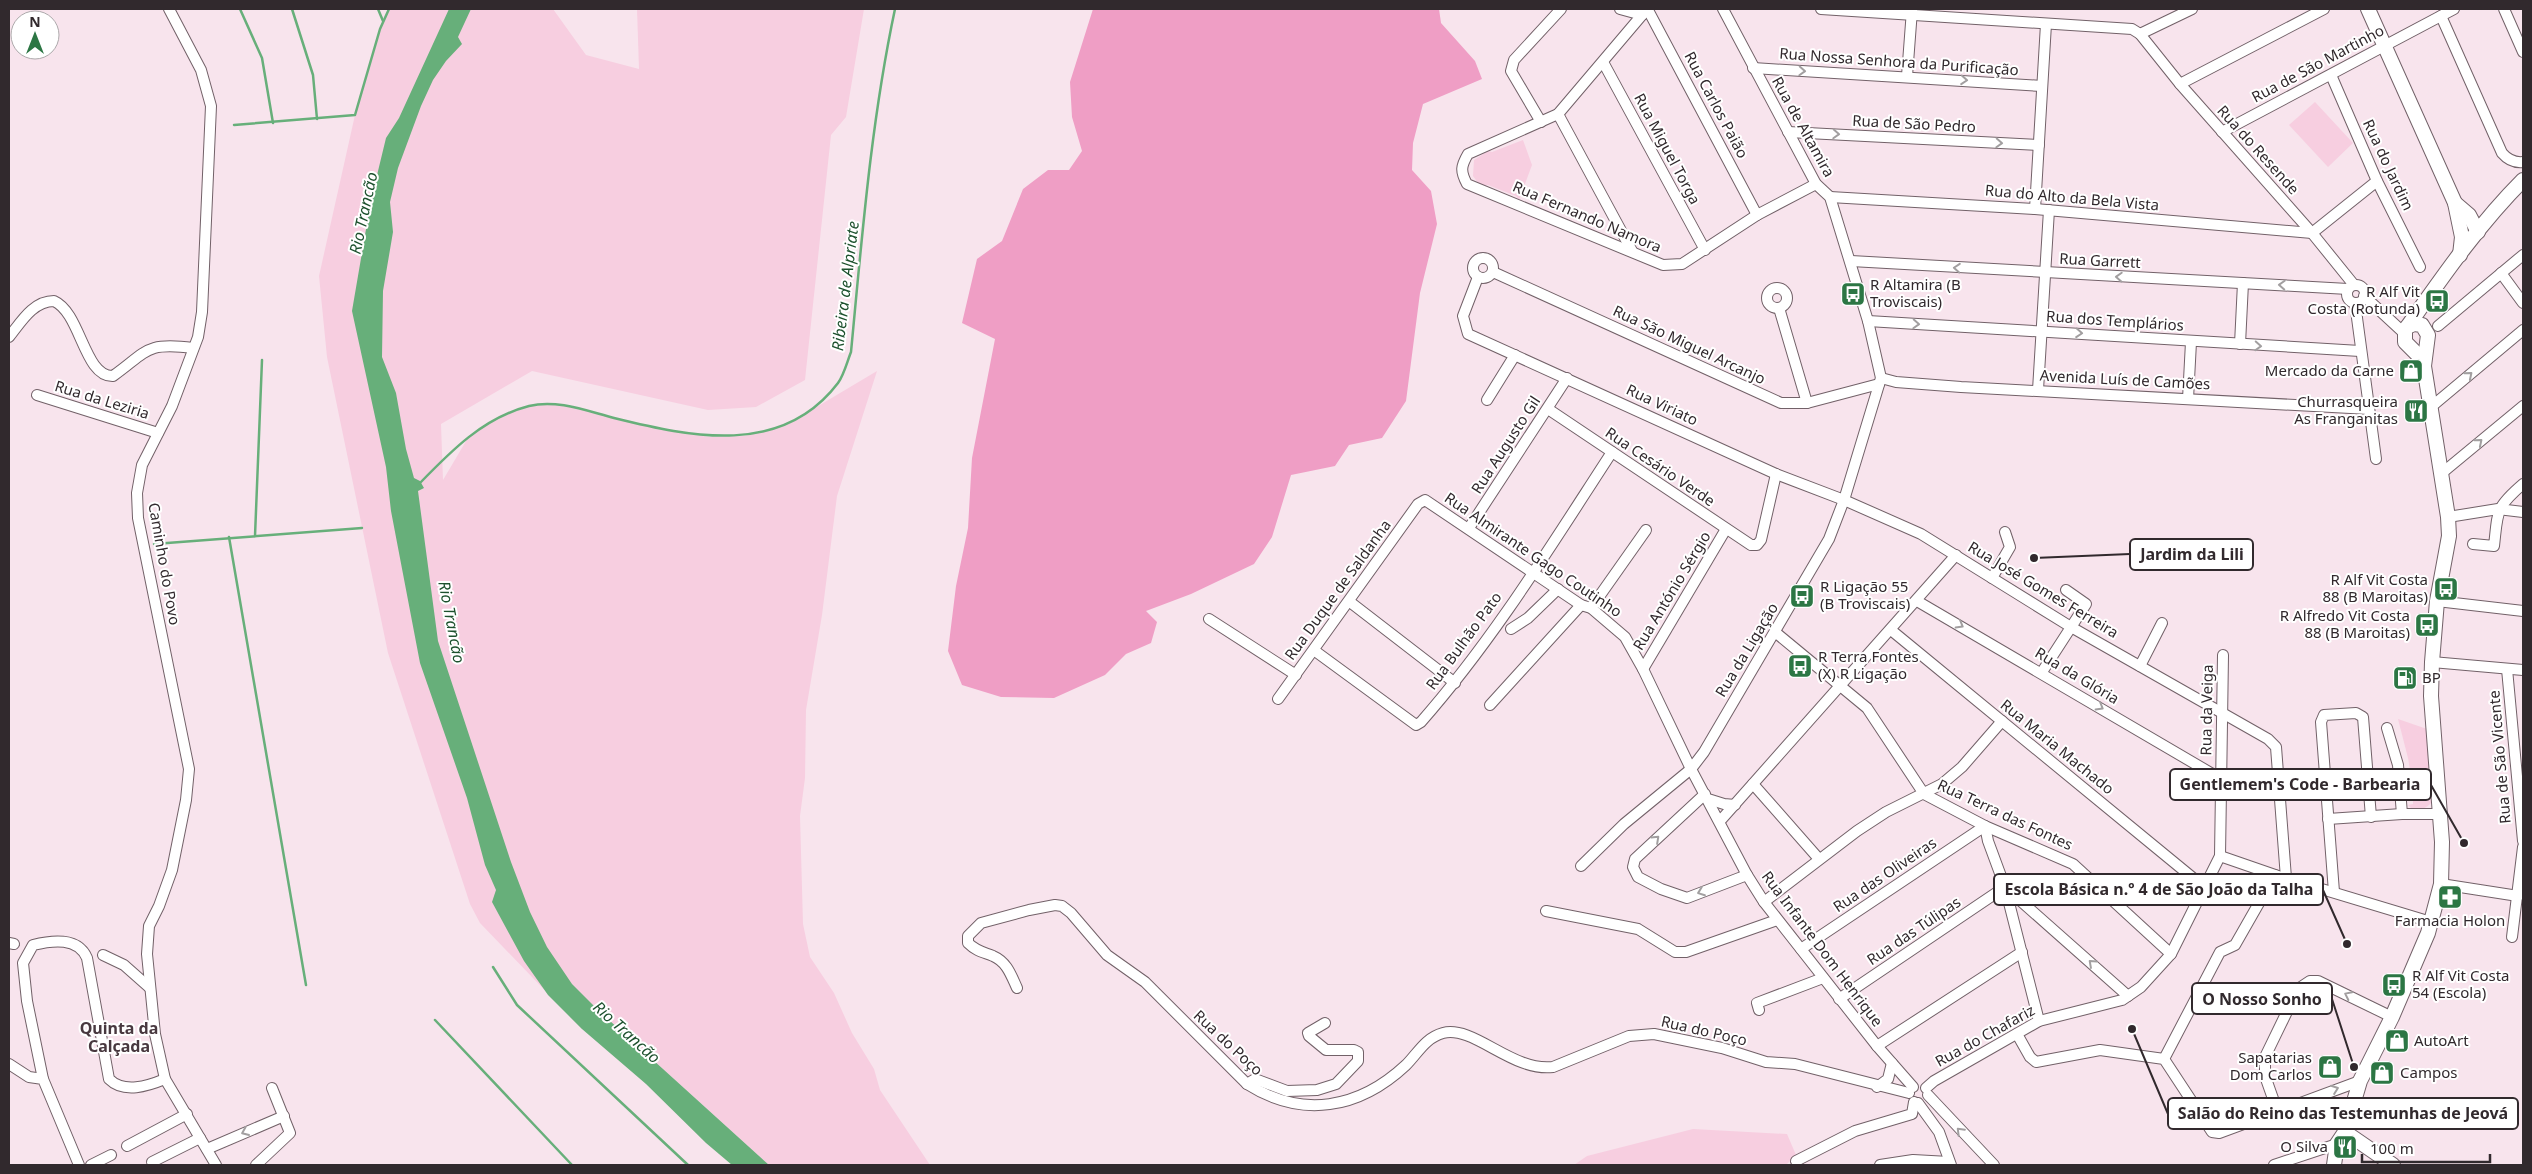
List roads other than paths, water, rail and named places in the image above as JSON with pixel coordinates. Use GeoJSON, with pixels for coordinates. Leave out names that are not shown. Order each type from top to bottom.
{"type":"FeatureCollection","features":[{"type":"Feature","properties":{"kind":"street","name":"Caminho do Povo"},"geometry":{"type":"LineString","coordinates":[[150,988],[149,926],[159,906],[172,870],[186,800],[189,769],[138,518],[137,492],[142,465],[172,406],[198,336],[202,312],[211,106],[201,70],[169,9]]}},
{"type":"Feature","properties":{"kind":"street"},"geometry":{"type":"LineString","coordinates":[[1561,9],[1514,60],[1511,71],[1541,122],[1558,114],[1647,11]]}},
{"type":"Feature","properties":{"kind":"street"},"geometry":{"type":"LineString","coordinates":[[1620,9],[1647,11]]}},
{"type":"Feature","properties":{"kind":"street","name":"Rua de Altamira"},"geometry":{"type":"LineString","coordinates":[[1722,9],[1816,184],[1830,197],[1868,321],[1880,381]]}},
{"type":"Feature","properties":{"kind":"street"},"geometry":{"type":"LineString","coordinates":[[1821,9],[1911,12],[2046,24],[2132,29],[2140,34],[2192,9]]}},
{"type":"Feature","properties":{"kind":"street"},"geometry":{"type":"LineString","coordinates":[[2180,84],[2324,9]]}},
{"type":"Feature","properties":{"kind":"street"},"geometry":{"type":"LineString","coordinates":[[2368,9],[2455,203],[2465,219],[2478,232]]}},
{"type":"Feature","properties":{"kind":"street","name":"Rua de São Martinho"},"geometry":{"type":"LineString","coordinates":[[2222,132],[2454,9]]}},
{"type":"Feature","properties":{"kind":"street"},"geometry":{"type":"LineString","coordinates":[[2504,9],[2523,52]]}},
{"type":"Feature","properties":{"kind":"street","name":"Rua Carlos Paião"},"geometry":{"type":"LineString","coordinates":[[1647,11],[1757,215]]}},
{"type":"Feature","properties":{"kind":"street"},"geometry":{"type":"LineString","coordinates":[[1907,76],[1911,12]]}},
{"type":"Feature","properties":{"kind":"street"},"geometry":{"type":"LineString","coordinates":[[2441,16],[2502,153],[2508,159],[2523,162]]}},
{"type":"Feature","properties":{"kind":"street"},"geometry":{"type":"LineString","coordinates":[[2035,209],[2046,24]]}},
{"type":"Feature","properties":{"kind":"street","name":"Rua do Resende"},"geometry":{"type":"LineString","coordinates":[[2140,34],[2180,84],[2312,233],[2351,287]]}},
{"type":"Feature","properties":{"kind":"street","name":"Rua Miguel Torga"},"geometry":{"type":"LineString","coordinates":[[1604,62],[1705,250]]}},
{"type":"Feature","properties":{"kind":"street","name":"Rua Nossa Senhora da Purificação"},"geometry":{"type":"LineString","coordinates":[[1753,68],[1907,76],[2042,86]]}},
{"type":"Feature","properties":{"kind":"street","name":"Rua do Jardim"},"geometry":{"type":"LineString","coordinates":[[2331,75],[2377,181],[2420,267]]}},
{"type":"Feature","properties":{"kind":"street"},"geometry":{"type":"LineString","coordinates":[[1558,114],[1632,251]]}},
{"type":"Feature","properties":{"kind":"street","name":"Rua Fernando Namora"},"geometry":{"type":"LineString","coordinates":[[1541,122],[1468,154],[1462,165],[1461,173],[1467,184],[1663,265],[1682,264],[1757,215],[1816,184]]}},
{"type":"Feature","properties":{"kind":"street","name":"Rua de São Pedro"},"geometry":{"type":"LineString","coordinates":[[1788,132],[2039,146]]}},
{"type":"Feature","properties":{"kind":"street"},"geometry":{"type":"LineString","coordinates":[[2406,335],[2430,292],[2523,180]]}},
{"type":"Feature","properties":{"kind":"street"},"geometry":{"type":"LineString","coordinates":[[2312,233],[2377,181]]}},
{"type":"Feature","properties":{"kind":"street","name":"Rua do Alto da Bela Vista"},"geometry":{"type":"LineString","coordinates":[[1830,197],[2049,210],[2312,233]]}},
{"type":"Feature","properties":{"kind":"street"},"geometry":{"type":"LineString","coordinates":[[2038,390],[2049,210]]}},
{"type":"Feature","properties":{"kind":"street"},"geometry":{"type":"LineString","coordinates":[[2465,219],[2492,215]]}},
{"type":"Feature","properties":{"kind":"street"},"geometry":{"type":"LineString","coordinates":[[2460,255],[2465,219]]}},
{"type":"Feature","properties":{"kind":"street"},"geometry":{"type":"LineString","coordinates":[[2424,366],[2426,342],[2431,327],[2523,255]]}},
{"type":"Feature","properties":{"kind":"street"},"geometry":{"type":"LineString","coordinates":[[1485,258],[1491,262],[1493,272],[1486,278],[1478,277],[1473,268],[1478,259],[1485,258]]}},
{"type":"Feature","properties":{"kind":"street","name":"Rua Garrett"},"geometry":{"type":"LineString","coordinates":[[1851,261],[2045,274],[2351,287]]}},
{"type":"Feature","properties":{"kind":"street","name":"Rua São Miguel Arcanjo"},"geometry":{"type":"LineString","coordinates":[[1493,272],[1781,403],[1794,405],[1806,403],[1880,381]]}},
{"type":"Feature","properties":{"kind":"street"},"geometry":{"type":"LineString","coordinates":[[2501,273],[2523,302]]}},
{"type":"Feature","properties":{"kind":"street","name":"Rua Viriato"},"geometry":{"type":"LineString","coordinates":[[1478,277],[1463,316],[1468,334],[1776,474],[1844,500]]}},
{"type":"Feature","properties":{"kind":"street"},"geometry":{"type":"LineString","coordinates":[[2240,344],[2243,283]]}},
{"type":"Feature","properties":{"kind":"street"},"geometry":{"type":"LineString","coordinates":[[2364,296],[2362,300],[2355,303],[2349,301],[2346,295],[2351,287],[2362,288],[2364,296],[2406,335],[2417,348],[2426,342]]}},
{"type":"Feature","properties":{"kind":"street"},"geometry":{"type":"LineString","coordinates":[[9,337],[34,308],[42,302],[54,301],[66,309],[94,364],[100,373],[106,376],[113,376],[144,350],[155,346],[169,345],[193,348]]}},
{"type":"Feature","properties":{"kind":"street"},"geometry":{"type":"LineString","coordinates":[[2355,303],[2376,459]]}},
{"type":"Feature","properties":{"kind":"street"},"geometry":{"type":"LineString","coordinates":[[2422,307],[2431,327]]}},
{"type":"Feature","properties":{"kind":"street"},"geometry":{"type":"LineString","coordinates":[[1779,308],[1806,403]]}},
{"type":"Feature","properties":{"kind":"street","name":"Rua dos Templários"},"geometry":{"type":"LineString","coordinates":[[1868,321],[2042,330],[2191,342],[2360,351]]}},
{"type":"Feature","properties":{"kind":"street"},"geometry":{"type":"LineString","coordinates":[[2406,335],[2414,324],[2431,327]]}},
{"type":"Feature","properties":{"kind":"street"},"geometry":{"type":"LineString","coordinates":[[2431,406],[2523,330]]}},
{"type":"Feature","properties":{"kind":"street"},"geometry":{"type":"LineString","coordinates":[[2334,1165],[2337,1144],[2345,1132],[2360,1081],[2392,1017],[2431,922],[2441,884],[2440,814],[2431,696],[2437,601],[2449,536],[2448,517],[2424,366],[2406,335]]}},
{"type":"Feature","properties":{"kind":"street"},"geometry":{"type":"LineString","coordinates":[[2188,399],[2191,342]]}},
{"type":"Feature","properties":{"kind":"street"},"geometry":{"type":"LineString","coordinates":[[1487,400],[1515,355]]}},
{"type":"Feature","properties":{"kind":"street","name":"Rua Augusto Gil"},"geometry":{"type":"LineString","coordinates":[[1469,528],[1567,378]]}},
{"type":"Feature","properties":{"kind":"street","name":"Avenida Luís de Camões"},"geometry":{"type":"LineString","coordinates":[[1880,381],[2369,409]]}},
{"type":"Feature","properties":{"kind":"street","name":"Rua da Ligação"},"geometry":{"type":"LineString","coordinates":[[1581,866],[1624,824],[1691,769],[1775,632],[1829,538],[1844,500],[1880,381]]}},
{"type":"Feature","properties":{"kind":"street","name":"Rua da Leziria"},"geometry":{"type":"LineString","coordinates":[[37,395],[158,433]]}},
{"type":"Feature","properties":{"kind":"street"},"geometry":{"type":"LineString","coordinates":[[2442,473],[2523,406]]}},
{"type":"Feature","properties":{"kind":"street","name":"Rua Cesário Verde"},"geometry":{"type":"LineString","coordinates":[[1548,409],[1726,530],[1751,544],[1757,545],[1761,540],[1776,474]]}},
{"type":"Feature","properties":{"kind":"street","name":"Rua Bulhão Pato"},"geometry":{"type":"LineString","coordinates":[[1315,651],[1416,725],[1421,722],[1455,683],[1533,572],[1612,452]]}},
{"type":"Feature","properties":{"kind":"street"},"geometry":{"type":"LineString","coordinates":[[2473,544],[2494,546],[2498,509],[2503,501],[2523,484]]}},
{"type":"Feature","properties":{"kind":"street","name":"Rua Almirante Gago Coutinho"},"geometry":{"type":"LineString","coordinates":[[1425,500],[1586,607],[1625,637],[1643,669],[1691,769],[1720,821]]}},
{"type":"Feature","properties":{"kind":"street","name":"Rua Duque de Saldanha"},"geometry":{"type":"LineString","coordinates":[[1278,699],[1315,651],[1418,504],[1425,500]]}},
{"type":"Feature","properties":{"kind":"street","name":"Rua José Gomes Ferreira"},"geometry":{"type":"LineString","coordinates":[[1844,500],[1921,534],[2071,627],[2268,739],[2276,746],[2286,878]]}},
{"type":"Feature","properties":{"kind":"street"},"geometry":{"type":"LineString","coordinates":[[2448,517],[2498,509],[2523,512]]}},
{"type":"Feature","properties":{"kind":"street"},"geometry":{"type":"LineString","coordinates":[[1490,706],[1586,607],[1646,530]]}},
{"type":"Feature","properties":{"kind":"street","name":"Rua António Sérgio"},"geometry":{"type":"LineString","coordinates":[[1643,669],[1726,530]]}},
{"type":"Feature","properties":{"kind":"street"},"geometry":{"type":"LineString","coordinates":[[1992,578],[2010,547],[2005,532]]}},
{"type":"Feature","properties":{"kind":"street"},"geometry":{"type":"LineString","coordinates":[[1720,821],[1956,555]]}},
{"type":"Feature","properties":{"kind":"street"},"geometry":{"type":"LineString","coordinates":[[1511,629],[1528,618],[1558,589]]}},
{"type":"Feature","properties":{"kind":"street"},"geometry":{"type":"LineString","coordinates":[[2042,672],[2086,604],[2066,590]]}},
{"type":"Feature","properties":{"kind":"street","name":"Rua da Glória"},"geometry":{"type":"LineString","coordinates":[[1917,601],[2042,672],[2221,779]]}},
{"type":"Feature","properties":{"kind":"street"},"geometry":{"type":"LineString","coordinates":[[2437,601],[2523,611]]}},
{"type":"Feature","properties":{"kind":"street"},"geometry":{"type":"LineString","coordinates":[[1350,602],[1455,683]]}},
{"type":"Feature","properties":{"kind":"street"},"geometry":{"type":"LineString","coordinates":[[1209,620],[1296,675]]}},
{"type":"Feature","properties":{"kind":"street"},"geometry":{"type":"LineString","coordinates":[[2140,666],[2162,623]]}},
{"type":"Feature","properties":{"kind":"street","name":"Rua Maria Machado"},"geometry":{"type":"LineString","coordinates":[[1891,630],[2204,887]]}},
{"type":"Feature","properties":{"kind":"street","name":"Rua Terra das Fontes"},"geometry":{"type":"LineString","coordinates":[[1775,632],[1867,708],[1924,794],[1985,826],[2073,864],[2171,954]]}},
{"type":"Feature","properties":{"kind":"street","name":"Rua da Veiga"},"geometry":{"type":"LineString","coordinates":[[2220,856],[2223,655]]}},
{"type":"Feature","properties":{"kind":"street"},"geometry":{"type":"LineString","coordinates":[[2432,662],[2523,670]]}},
{"type":"Feature","properties":{"kind":"street","name":"Rua de São Vicente"},"geometry":{"type":"LineString","coordinates":[[2507,669],[2523,842]]}},
{"type":"Feature","properties":{"kind":"street"},"geometry":{"type":"LineString","coordinates":[[2334,892],[2321,722],[2324,715],[2356,713],[2363,717],[2371,817]]}},
{"type":"Feature","properties":{"kind":"street"},"geometry":{"type":"LineString","coordinates":[[1764,902],[1819,859],[1886,812],[1942,784],[1962,767],[2002,720]]}},
{"type":"Feature","properties":{"kind":"street"},"geometry":{"type":"LineString","coordinates":[[2387,728],[2398,765],[2402,814]]}},
{"type":"Feature","properties":{"kind":"street"},"geometry":{"type":"LineString","coordinates":[[1754,784],[1819,859]]}},
{"type":"Feature","properties":{"kind":"street"},"geometry":{"type":"LineString","coordinates":[[1735,805],[1724,804],[1706,796],[1635,858],[1632,867],[1638,877],[1661,889],[1687,898],[1747,874]]}},
{"type":"Feature","properties":{"kind":"street"},"geometry":{"type":"LineString","coordinates":[[2328,820],[2402,814],[2440,814]]}},
{"type":"Feature","properties":{"kind":"street","name":"Rua Infante Dom Henrique"},"geometry":{"type":"LineString","coordinates":[[1720,821],[1747,874],[1764,902],[1839,999],[1892,1063],[1939,1132],[1950,1163]]}},
{"type":"Feature","properties":{"kind":"street"},"geometry":{"type":"LineString","coordinates":[[1985,826],[1988,841],[2005,887],[2039,1021]]}},
{"type":"Feature","properties":{"kind":"street","name":"Rua das Oliveiras"},"geometry":{"type":"LineString","coordinates":[[1801,949],[1985,826]]}},
{"type":"Feature","properties":{"kind":"street"},"geometry":{"type":"LineString","coordinates":[[2512,937],[2523,846]]}},
{"type":"Feature","properties":{"kind":"street"},"geometry":{"type":"LineString","coordinates":[[2220,856],[2275,875],[2431,922]]}},
{"type":"Feature","properties":{"kind":"street","name":"Rua do Chafariz"},"geometry":{"type":"LineString","coordinates":[[1796,1161],[1855,1131],[1912,1114],[1914,1097],[1926,1100],[1927,1092],[1934,1081],[2039,1021],[2122,1000],[2141,987],[2171,954],[2220,856]]}},
{"type":"Feature","properties":{"kind":"street"},"geometry":{"type":"LineString","coordinates":[[2164,1059],[2220,952],[2236,945],[2275,875]]}},
{"type":"Feature","properties":{"kind":"street"},"geometry":{"type":"LineString","coordinates":[[2441,884],[2518,896]]}},
{"type":"Feature","properties":{"kind":"street"},"geometry":{"type":"LineString","coordinates":[[2005,887],[2128,996]]}},
{"type":"Feature","properties":{"kind":"street","name":"Rua das Túlipas"},"geometry":{"type":"LineString","coordinates":[[1839,999],[2005,887]]}},
{"type":"Feature","properties":{"kind":"street"},"geometry":{"type":"LineString","coordinates":[[2010,908],[2023,902]]}},
{"type":"Feature","properties":{"kind":"street","name":"Rua do Poço"},"geometry":{"type":"LineString","coordinates":[[1017,988],[1008,967],[996,957],[974,950],[968,943],[970,931],[981,923],[1013,913],[1055,905],[1062,906],[1071,913],[1107,955],[1145,982],[1247,1084],[1265,1096],[1287,1104],[1313,1106],[1337,1103],[1365,1094],[1388,1080],[1407,1064],[1421,1046],[1432,1038],[1444,1033],[1460,1034],[1522,1064],[1540,1069],[1553,1067],[1629,1036],[1654,1034],[1722,1048],[1766,1062],[1795,1064],[1914,1097],[1921,1085],[1927,1092]]}},
{"type":"Feature","properties":{"kind":"street"},"geometry":{"type":"LineString","coordinates":[[1546,911],[1638,929],[1674,952],[1686,952],[1777,920]]}},
{"type":"Feature","properties":{"kind":"street"},"geometry":{"type":"LineString","coordinates":[[79,1165],[43,1079],[29,1009],[23,963],[34,945],[54,941],[75,944],[84,950],[109,1079],[115,1085],[125,1088],[151,1085],[165,1078]]}},
{"type":"Feature","properties":{"kind":"street"},"geometry":{"type":"LineString","coordinates":[[1877,1046],[2022,952]]}},
{"type":"Feature","properties":{"kind":"street"},"geometry":{"type":"LineString","coordinates":[[103,955],[124,965],[150,988],[158,1056],[165,1078],[216,1165]]}},
{"type":"Feature","properties":{"kind":"street"},"geometry":{"type":"LineString","coordinates":[[1759,1010],[1757,1003],[1823,978]]}},
{"type":"Feature","properties":{"kind":"street"},"geometry":{"type":"LineString","coordinates":[[2278,1110],[2265,1076],[2265,1057],[2298,988],[2310,982],[2318,981],[2392,1017]]}},
{"type":"Feature","properties":{"kind":"street"},"geometry":{"type":"LineString","coordinates":[[1247,1084],[1255,1079],[1287,1091],[1302,1092],[1336,1084],[1358,1061],[1359,1056],[1358,1052],[1354,1050],[1326,1050],[1309,1036],[1308,1033],[1325,1023]]}},
{"type":"Feature","properties":{"kind":"street"},"geometry":{"type":"LineString","coordinates":[[2017,1034],[2030,1057],[2036,1062],[2100,1050],[2164,1059],[2212,1132],[2219,1133],[2360,1081]]}},
{"type":"Feature","properties":{"kind":"street"},"geometry":{"type":"LineString","coordinates":[[1877,1087],[1888,1079],[1892,1063]]}},
{"type":"Feature","properties":{"kind":"street"},"geometry":{"type":"LineString","coordinates":[[9,1064],[30,1077],[43,1079]]}},
{"type":"Feature","properties":{"kind":"street"},"geometry":{"type":"LineString","coordinates":[[256,1165],[290,1133],[272,1088]]}},
{"type":"Feature","properties":{"kind":"street"},"geometry":{"type":"LineString","coordinates":[[1927,1092],[1994,1165]]}},
{"type":"Feature","properties":{"kind":"street"},"geometry":{"type":"LineString","coordinates":[[127,1146],[187,1114]]}},
{"type":"Feature","properties":{"kind":"street"},"geometry":{"type":"LineString","coordinates":[[207,1149],[284,1116]]}},
{"type":"Feature","properties":{"kind":"street"},"geometry":{"type":"LineString","coordinates":[[2345,1132],[2393,1165]]}},
{"type":"Feature","properties":{"kind":"street"},"geometry":{"type":"LineString","coordinates":[[152,1162],[200,1138]]}},
{"type":"Feature","properties":{"kind":"street"},"geometry":{"type":"LineString","coordinates":[[2274,1165],[2337,1144]]}},
{"type":"Feature","properties":{"kind":"street"},"geometry":{"type":"LineString","coordinates":[[90,1165],[111,1154]]}},
{"type":"Feature","properties":{"kind":"street"},"geometry":{"type":"LineString","coordinates":[[1880,1165],[1913,1160],[1950,1163]]}},
{"type":"Feature","properties":{"kind":"waterway"},"geometry":{"type":"LineString","coordinates":[[240,9],[262,58],[273,123]]}},
{"type":"Feature","properties":{"kind":"waterway"},"geometry":{"type":"LineString","coordinates":[[292,9],[313,75],[317,119]]}},
{"type":"Feature","properties":{"kind":"waterway"},"geometry":{"type":"LineString","coordinates":[[378,9],[383,21]]}},
{"type":"Feature","properties":{"kind":"waterway"},"geometry":{"type":"LineString","coordinates":[[234,125],[355,115],[380,29],[389,9]]}},
{"type":"Feature","properties":{"kind":"waterway","name":"Ribeira de Alpriate"},"geometry":{"type":"LineString","coordinates":[[419,484],[456,448],[482,427],[512,411],[529,406],[540,404],[561,405],[643,425],[704,435],[734,435],[763,432],[790,422],[815,407],[840,380],[851,352],[873,137],[895,9]]}},
{"type":"Feature","properties":{"kind":"waterway"},"geometry":{"type":"LineString","coordinates":[[255,536],[262,360]]}},
{"type":"Feature","properties":{"kind":"waterway"},"geometry":{"type":"LineString","coordinates":[[154,544],[362,528]]}},
{"type":"Feature","properties":{"kind":"waterway"},"geometry":{"type":"LineString","coordinates":[[229,537],[306,985]]}},
{"type":"Feature","properties":{"kind":"waterway"},"geometry":{"type":"LineString","coordinates":[[493,967],[517,1005],[688,1165]]}},
{"type":"Feature","properties":{"kind":"waterway"},"geometry":{"type":"LineString","coordinates":[[435,1020],[572,1165]]}},
{"type":"Feature","properties":{"kind":"place","name":"R Altamira (B Troviscais)"},"geometry":{"type":"Point","coordinates":[1853,294]}},
{"type":"Feature","properties":{"kind":"place","name":"R Alf Vit Costa (Rotunda)"},"geometry":{"type":"Point","coordinates":[2437,301]}},
{"type":"Feature","properties":{"kind":"place","name":"Mercado da Carne"},"geometry":{"type":"Point","coordinates":[2411,371]}},
{"type":"Feature","properties":{"kind":"place","name":"Churrasqueira As Franganitas"},"geometry":{"type":"Point","coordinates":[2416,411]}},
{"type":"Feature","properties":{"kind":"place","name":"Jardim da Lili"},"geometry":{"type":"Point","coordinates":[2034,558]}},
{"type":"Feature","properties":{"kind":"place","name":"R Alf Vit Costa 88 (B Maroitas)"},"geometry":{"type":"Point","coordinates":[2446,589]}},
{"type":"Feature","properties":{"kind":"place","name":"R Ligação 55 (B Troviscais)"},"geometry":{"type":"Point","coordinates":[1802,596]}},
{"type":"Feature","properties":{"kind":"place","name":"R Alfredo Vit Costa 88 (B Maroitas)"},"geometry":{"type":"Point","coordinates":[2427,625]}},
{"type":"Feature","properties":{"kind":"place","name":"R Terra Fontes (X) R Ligação"},"geometry":{"type":"Point","coordinates":[1800,666]}},
{"type":"Feature","properties":{"kind":"place","name":"BP"},"geometry":{"type":"Point","coordinates":[2405,678]}},
{"type":"Feature","properties":{"kind":"place","name":"Gentlemem's Code - Barbearia"},"geometry":{"type":"Point","coordinates":[2464,843]}},
{"type":"Feature","properties":{"kind":"place","name":"Farmacia Holon"},"geometry":{"type":"Point","coordinates":[2450,897]}},
{"type":"Feature","properties":{"kind":"place","name":"Escola Básica n.º 4 de São João da Talha"},"geometry":{"type":"Point","coordinates":[2347,944]}},
{"type":"Feature","properties":{"kind":"place","name":"R Alf Vit Costa 54 (Escola)"},"geometry":{"type":"Point","coordinates":[2394,985]}},
{"type":"Feature","properties":{"kind":"place","name":"Salão do Reino das Testemunhas de Jeová"},"geometry":{"type":"Point","coordinates":[2132,1029]}},
{"type":"Feature","properties":{"kind":"place","name":"AutoArt"},"geometry":{"type":"Point","coordinates":[2397,1041]}},
{"type":"Feature","properties":{"kind":"place","name":"Sapatarias Dom Carlos"},"geometry":{"type":"Point","coordinates":[2330,1067]}},
{"type":"Feature","properties":{"kind":"place","name":"O Nosso Sonho"},"geometry":{"type":"Point","coordinates":[2354,1067]}},
{"type":"Feature","properties":{"kind":"place","name":"Campos"},"geometry":{"type":"Point","coordinates":[2382,1073]}},
{"type":"Feature","properties":{"kind":"place","name":"O Silva"},"geometry":{"type":"Point","coordinates":[2345,1147]}},
{"type":"Feature","properties":{"kind":"district","name":"Quinta da Calçada"},"geometry":{"type":"Point","coordinates":[119,1037]}},
{"type":"Feature","properties":{"kind":"water label","name":"Rio Trancão"},"geometry":{"type":"Point","coordinates":[363,213]}},
{"type":"Feature","properties":{"kind":"water label","name":"Rio Trancão"},"geometry":{"type":"Point","coordinates":[452,622]}},
{"type":"Feature","properties":{"kind":"water label","name":"Rio Trancão"},"geometry":{"type":"Point","coordinates":[627,1032]}}]}
